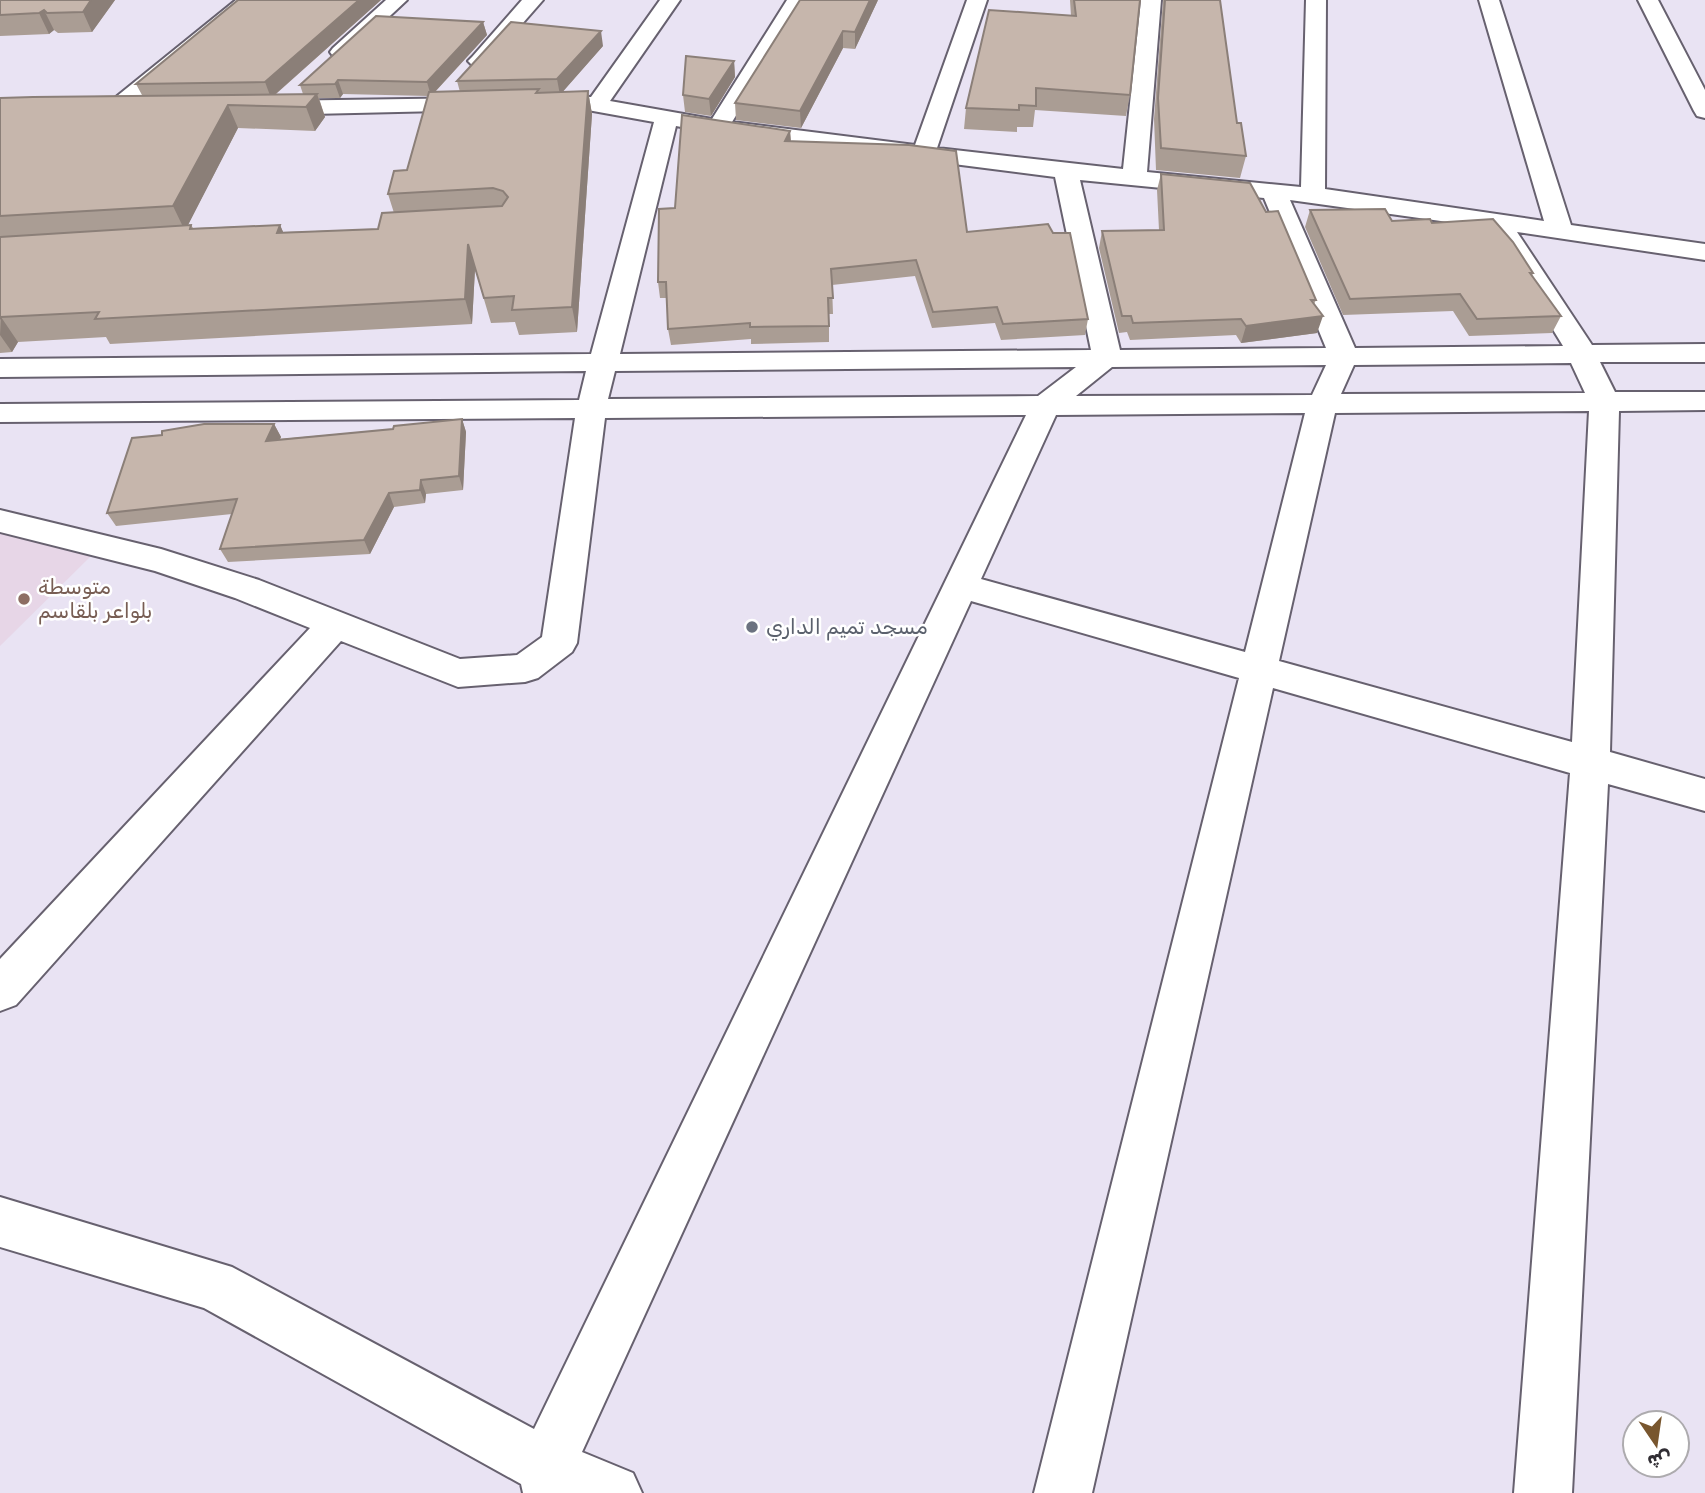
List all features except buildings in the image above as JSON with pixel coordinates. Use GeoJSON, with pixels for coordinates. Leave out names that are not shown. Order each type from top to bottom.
{"type":"FeatureCollection","features":[{"type":"Feature","properties":{"kind":"street"},"geometry":{"type":"LineString","coordinates":[[114,110],[248,0]]}},
{"type":"Feature","properties":{"kind":"street"},"geometry":{"type":"LineString","coordinates":[[328,63],[397,0]]}},
{"type":"Feature","properties":{"kind":"street"},"geometry":{"type":"LineString","coordinates":[[438,106],[533,0]]}},
{"type":"Feature","properties":{"kind":"street"},"geometry":{"type":"LineString","coordinates":[[596,105],[670,0]]}},
{"type":"Feature","properties":{"kind":"street"},"geometry":{"type":"LineString","coordinates":[[718,127],[797,0]]}},
{"type":"Feature","properties":{"kind":"street"},"geometry":{"type":"LineString","coordinates":[[924,153],[977,0]]}},
{"type":"Feature","properties":{"kind":"street"},"geometry":{"type":"LineString","coordinates":[[1134,178],[1151,0]]}},
{"type":"Feature","properties":{"kind":"street"},"geometry":{"type":"LineString","coordinates":[[1063,1493],[1322,404],[1344,356],[1293,194],[1316,0]]}},
{"type":"Feature","properties":{"kind":"street"},"geometry":{"type":"LineString","coordinates":[[1489,0],[1560,231]]}},
{"type":"Feature","properties":{"kind":"street"},"geometry":{"type":"LineString","coordinates":[[1648,0],[1705,111]]}},
{"type":"Feature","properties":{"kind":"street"},"geometry":{"type":"LineString","coordinates":[[279,107],[299,89]]}},
{"type":"Feature","properties":{"kind":"street"},"geometry":{"type":"LineString","coordinates":[[251,108],[582,102],[718,127],[1066,171],[1293,194],[1705,252]]}},
{"type":"Feature","properties":{"kind":"street"},"geometry":{"type":"LineString","coordinates":[[88,110],[155,109]]}},
{"type":"Feature","properties":{"kind":"street"},"geometry":{"type":"LineString","coordinates":[[0,521],[160,561],[247,589],[458,673],[525,668],[559,643],[591,409],[666,119]]}},
{"type":"Feature","properties":{"kind":"street"},"geometry":{"type":"LineString","coordinates":[[1066,171],[1107,357]]}},
{"type":"Feature","properties":{"kind":"street"},"geometry":{"type":"LineString","coordinates":[[1498,222],[1573,336],[1604,401],[1590,763],[1543,1493]]}},
{"type":"Feature","properties":{"kind":"street"},"geometry":{"type":"LineString","coordinates":[[0,368],[1705,353]]}},
{"type":"Feature","properties":{"kind":"street"},"geometry":{"type":"LineString","coordinates":[[549,1479],[1045,406],[1107,357]]}},
{"type":"Feature","properties":{"kind":"street"},"geometry":{"type":"LineString","coordinates":[[0,413],[1705,401]]}},
{"type":"Feature","properties":{"kind":"street"},"geometry":{"type":"LineString","coordinates":[[961,586],[1705,795]]}},
{"type":"Feature","properties":{"kind":"street"},"geometry":{"type":"LineString","coordinates":[[0,990],[335,624]]}},
{"type":"Feature","properties":{"kind":"street"},"geometry":{"type":"LineString","coordinates":[[0,1222],[214,1285],[549,1479],[613,1493]]}},
{"type":"Feature","properties":{"kind":"shaded area","name":"متوسطة بلواعر بلقاسم"},"geometry":{"type":"Polygon","coordinates":[[[0,530],[94,553],[0,646],[0,530]]]}},
{"type":"Feature","properties":{"kind":"place","name":"متوسطة بلواعر بلقاسم"},"geometry":{"type":"Point","coordinates":[24,599]}},
{"type":"Feature","properties":{"kind":"place","name":"مسجد تميم الداري"},"geometry":{"type":"Point","coordinates":[752,627]}}]}
